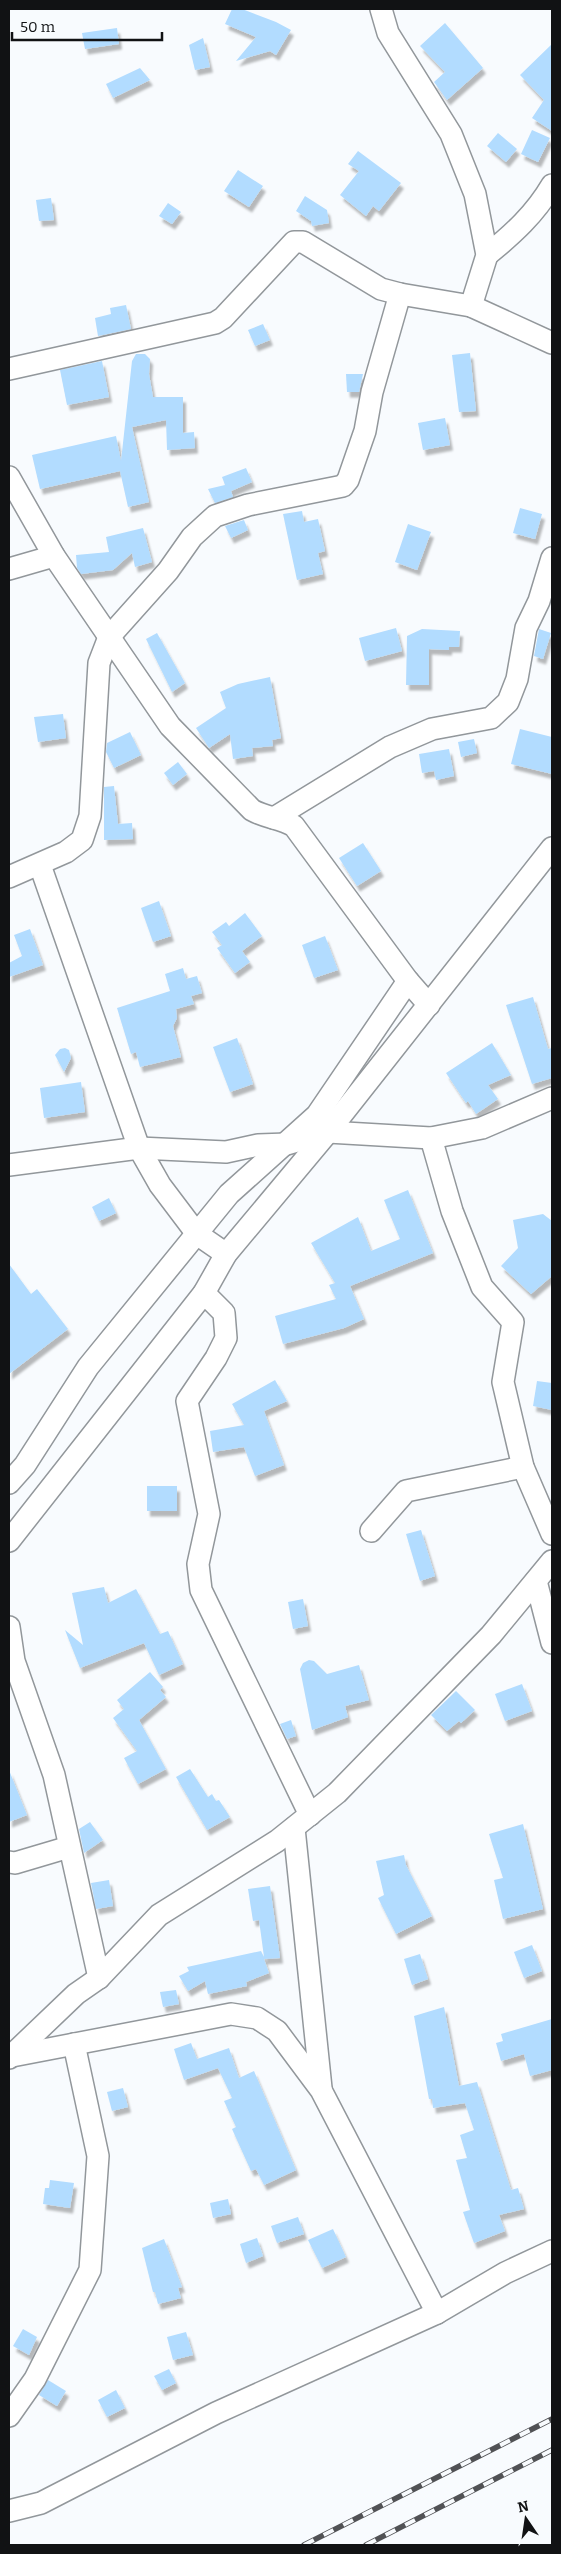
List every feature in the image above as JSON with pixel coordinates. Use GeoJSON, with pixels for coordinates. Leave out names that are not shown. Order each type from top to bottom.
{"type":"FeatureCollection","features":[{"type":"Feature","properties":{"kind":"street"},"geometry":{"type":"LineString","coordinates":[[381,9],[388,33],[451,134],[475,194],[487,255],[470,306]]}},
{"type":"Feature","properties":{"kind":"street"},"geometry":{"type":"LineString","coordinates":[[487,255],[514,233],[539,208],[552,185]]}},
{"type":"Feature","properties":{"kind":"street"},"geometry":{"type":"LineString","coordinates":[[9,369],[215,324],[223,318],[288,246],[294,242],[303,242],[381,289],[470,306],[552,343]]}},
{"type":"Feature","properties":{"kind":"street"},"geometry":{"type":"LineString","coordinates":[[9,877],[66,852],[82,840],[90,816],[99,663],[109,637],[168,571],[192,537],[215,516],[248,504],[343,486],[355,463],[365,431],[372,392],[400,294]]}},
{"type":"Feature","properties":{"kind":"street"},"geometry":{"type":"LineString","coordinates":[[9,477],[54,556],[170,726],[252,810],[262,816],[286,821],[294,826],[408,981],[429,1005]]}},
{"type":"Feature","properties":{"kind":"street"},"geometry":{"type":"LineString","coordinates":[[9,569],[54,556]]}},
{"type":"Feature","properties":{"kind":"street"},"geometry":{"type":"LineString","coordinates":[[274,818],[390,747],[432,729],[491,718],[508,702],[517,679],[526,628],[539,601],[552,558]]}},
{"type":"Feature","properties":{"kind":"street"},"geometry":{"type":"LineString","coordinates":[[9,1540],[204,1292],[226,1254],[328,1132],[552,848]]}},
{"type":"Feature","properties":{"kind":"street"},"geometry":{"type":"LineString","coordinates":[[40,865],[139,1148],[160,1185],[197,1234],[226,1254]]}},
{"type":"Feature","properties":{"kind":"street"},"geometry":{"type":"LineString","coordinates":[[9,1483],[25,1465],[88,1367],[229,1194],[287,1144],[316,1115],[408,981]]}},
{"type":"Feature","properties":{"kind":"street"},"geometry":{"type":"LineString","coordinates":[[9,1165],[139,1148],[226,1152],[258,1145],[287,1144],[328,1132],[430,1138],[482,1128],[552,1098]]}},
{"type":"Feature","properties":{"kind":"street"},"geometry":{"type":"LineString","coordinates":[[430,1138],[452,1211],[482,1287],[513,1322],[503,1382],[523,1468],[552,1534]]}},
{"type":"Feature","properties":{"kind":"street"},"geometry":{"type":"LineString","coordinates":[[204,1292],[224,1313],[226,1338],[216,1358],[187,1401],[209,1514],[198,1564],[201,1590],[302,1821],[321,2090]]}},
{"type":"Feature","properties":{"kind":"street"},"geometry":{"type":"LineString","coordinates":[[371,1531],[406,1492],[523,1468]]}},
{"type":"Feature","properties":{"kind":"street"},"geometry":{"type":"LineString","coordinates":[[10,2057],[76,1994],[99,1978],[159,1915],[277,1841],[337,1793],[491,1635],[552,1561]]}},
{"type":"Feature","properties":{"kind":"street"},"geometry":{"type":"LineString","coordinates":[[536,1581],[552,1643]]}},
{"type":"Feature","properties":{"kind":"street"},"geometry":{"type":"LineString","coordinates":[[9,1627],[14,1661],[54,1774],[99,1978]]}},
{"type":"Feature","properties":{"kind":"street"},"geometry":{"type":"LineString","coordinates":[[9,1862],[15,1863],[69,1847]]}},
{"type":"Feature","properties":{"kind":"street"},"geometry":{"type":"LineString","coordinates":[[10,2057],[231,2014],[257,2018],[277,2031],[321,2090],[437,2313]]}},
{"type":"Feature","properties":{"kind":"street"},"geometry":{"type":"LineString","coordinates":[[9,2416],[35,2379],[90,2270],[98,2156],[74,2044]]}},
{"type":"Feature","properties":{"kind":"street"},"geometry":{"type":"LineString","coordinates":[[9,2511],[41,2503],[216,2413],[437,2313],[504,2273],[552,2251]]}},
{"type":"Feature","properties":{"kind":"building"},"geometry":{"type":"Polygon","coordinates":[[[232,9],[242,9],[291,30],[276,55],[270,51],[236,61],[256,37],[225,24],[232,9]]]}},
{"type":"Feature","properties":{"kind":"building"},"geometry":{"type":"Polygon","coordinates":[[[445,23],[483,68],[447,100],[434,82],[445,72],[420,46],[445,23]]]}},
{"type":"Feature","properties":{"kind":"building"},"geometry":{"type":"Polygon","coordinates":[[[117,28],[119,44],[85,49],[82,33],[117,28]]]}},
{"type":"Feature","properties":{"kind":"building"},"geometry":{"type":"Polygon","coordinates":[[[203,38],[210,67],[195,70],[189,45],[203,38]]]}},
{"type":"Feature","properties":{"kind":"building"},"geometry":{"type":"Polygon","coordinates":[[[552,44],[552,131],[532,118],[544,100],[520,75],[552,44]]]}},
{"type":"Feature","properties":{"kind":"building"},"geometry":{"type":"Polygon","coordinates":[[[140,68],[150,80],[113,98],[106,84],[140,68]]]}},
{"type":"Feature","properties":{"kind":"building"},"geometry":{"type":"Polygon","coordinates":[[[532,130],[550,138],[538,162],[521,154],[532,130]]]}},
{"type":"Feature","properties":{"kind":"building"},"geometry":{"type":"Polygon","coordinates":[[[498,133],[517,149],[506,162],[487,146],[498,133]]]}},
{"type":"Feature","properties":{"kind":"building"},"geometry":{"type":"Polygon","coordinates":[[[358,151],[401,183],[379,211],[373,206],[366,216],[340,195],[359,171],[348,164],[358,151]]]}},
{"type":"Feature","properties":{"kind":"building"},"geometry":{"type":"Polygon","coordinates":[[[238,170],[263,186],[249,207],[224,191],[238,170]]]}},
{"type":"Feature","properties":{"kind":"building"},"geometry":{"type":"Polygon","coordinates":[[[305,196],[327,210],[329,223],[312,226],[311,221],[296,211],[305,196]]]}},
{"type":"Feature","properties":{"kind":"building"},"geometry":{"type":"Polygon","coordinates":[[[51,198],[54,220],[39,221],[36,200],[51,198]]]}},
{"type":"Feature","properties":{"kind":"building"},"geometry":{"type":"Polygon","coordinates":[[[168,203],[181,212],[172,224],[159,216],[168,203]]]}},
{"type":"Feature","properties":{"kind":"building"},"geometry":{"type":"Polygon","coordinates":[[[126,305],[131,329],[98,336],[95,318],[111,314],[110,308],[126,305]]]}},
{"type":"Feature","properties":{"kind":"building"},"geometry":{"type":"Polygon","coordinates":[[[263,324],[270,340],[255,346],[248,330],[263,324]]]}},
{"type":"Feature","properties":{"kind":"building"},"geometry":{"type":"Polygon","coordinates":[[[470,353],[476,411],[459,412],[452,355],[470,353]]]}},
{"type":"Feature","properties":{"kind":"building"},"geometry":{"type":"Polygon","coordinates":[[[136,354],[145,354],[150,359],[149,374],[153,397],[183,397],[183,433],[194,432],[195,448],[167,450],[166,420],[132,427],[149,502],[128,507],[120,471],[40,489],[32,455],[116,436],[121,461],[132,361],[136,354]]]}},
{"type":"Feature","properties":{"kind":"building"},"geometry":{"type":"Polygon","coordinates":[[[102,361],[109,397],[67,405],[60,370],[102,361]]]}},
{"type":"Feature","properties":{"kind":"building"},"geometry":{"type":"Polygon","coordinates":[[[346,374],[363,374],[359,392],[347,392],[346,374]]]}},
{"type":"Feature","properties":{"kind":"building"},"geometry":{"type":"Polygon","coordinates":[[[445,418],[450,445],[423,450],[418,423],[445,418]]]}},
{"type":"Feature","properties":{"kind":"building"},"geometry":{"type":"Polygon","coordinates":[[[246,468],[252,482],[231,491],[233,497],[215,503],[208,489],[225,485],[222,477],[246,468]]]}},
{"type":"Feature","properties":{"kind":"building"},"geometry":{"type":"Polygon","coordinates":[[[520,508],[542,514],[535,539],[513,533],[520,508]]]}},
{"type":"Feature","properties":{"kind":"building"},"geometry":{"type":"Polygon","coordinates":[[[302,511],[304,522],[318,519],[325,551],[318,553],[323,574],[297,580],[283,514],[302,511]]]}},
{"type":"Feature","properties":{"kind":"building"},"geometry":{"type":"Polygon","coordinates":[[[244,520],[248,530],[231,538],[225,526],[244,520]]]}},
{"type":"Feature","properties":{"kind":"building"},"geometry":{"type":"Polygon","coordinates":[[[408,524],[431,532],[417,570],[395,562],[408,524]]]}},
{"type":"Feature","properties":{"kind":"building"},"geometry":{"type":"Polygon","coordinates":[[[143,528],[152,562],[135,567],[132,553],[113,570],[81,574],[77,568],[76,555],[109,552],[106,537],[143,528]]]}},
{"type":"Feature","properties":{"kind":"building"},"geometry":{"type":"Polygon","coordinates":[[[396,628],[402,651],[365,661],[359,638],[396,628]]]}},
{"type":"Feature","properties":{"kind":"building"},"geometry":{"type":"Polygon","coordinates":[[[422,629],[460,631],[459,647],[449,647],[449,650],[429,649],[429,685],[406,685],[407,636],[422,629]]]}},
{"type":"Feature","properties":{"kind":"building"},"geometry":{"type":"Polygon","coordinates":[[[539,629],[551,633],[543,659],[534,656],[539,629]]]}},
{"type":"Feature","properties":{"kind":"building"},"geometry":{"type":"Polygon","coordinates":[[[157,633],[185,683],[172,692],[146,639],[157,633]]]}},
{"type":"Feature","properties":{"kind":"building"},"geometry":{"type":"Polygon","coordinates":[[[270,677],[281,738],[272,740],[273,746],[252,748],[253,756],[233,759],[230,734],[209,748],[196,728],[226,708],[220,692],[238,684],[270,677]]]}},
{"type":"Feature","properties":{"kind":"building"},"geometry":{"type":"Polygon","coordinates":[[[63,714],[66,738],[38,742],[34,717],[63,714]]]}},
{"type":"Feature","properties":{"kind":"building"},"geometry":{"type":"Polygon","coordinates":[[[520,729],[552,737],[552,774],[511,764],[520,729]]]}},
{"type":"Feature","properties":{"kind":"building"},"geometry":{"type":"Polygon","coordinates":[[[130,732],[141,755],[114,768],[106,752],[107,743],[130,732]]]}},
{"type":"Feature","properties":{"kind":"building"},"geometry":{"type":"Polygon","coordinates":[[[474,739],[477,753],[461,757],[458,742],[474,739]]]}},
{"type":"Feature","properties":{"kind":"building"},"geometry":{"type":"Polygon","coordinates":[[[449,749],[454,776],[436,780],[434,771],[422,773],[419,754],[449,749]]]}},
{"type":"Feature","properties":{"kind":"building"},"geometry":{"type":"Polygon","coordinates":[[[178,762],[187,774],[173,785],[164,773],[178,762]]]}},
{"type":"Feature","properties":{"kind":"building"},"geometry":{"type":"Polygon","coordinates":[[[114,786],[118,824],[132,823],[133,839],[104,840],[104,787],[114,786]]]}},
{"type":"Feature","properties":{"kind":"building"},"geometry":{"type":"Polygon","coordinates":[[[363,843],[381,871],[357,886],[339,858],[363,843]]]}},
{"type":"Feature","properties":{"kind":"building"},"geometry":{"type":"Polygon","coordinates":[[[159,901],[171,936],[153,942],[141,908],[159,901]]]}},
{"type":"Feature","properties":{"kind":"building"},"geometry":{"type":"Polygon","coordinates":[[[245,913],[262,936],[242,951],[250,962],[235,973],[217,948],[222,945],[212,932],[226,922],[229,926],[245,913]]]}},
{"type":"Feature","properties":{"kind":"building"},"geometry":{"type":"Polygon","coordinates":[[[30,929],[43,965],[9,977],[9,963],[22,956],[14,935],[30,929]]]}},
{"type":"Feature","properties":{"kind":"building"},"geometry":{"type":"Polygon","coordinates":[[[325,936],[338,970],[314,978],[302,945],[325,936]]]}},
{"type":"Feature","properties":{"kind":"building"},"geometry":{"type":"Polygon","coordinates":[[[183,968],[186,979],[197,976],[202,993],[191,996],[194,1004],[176,1009],[177,1018],[173,1026],[181,1057],[140,1067],[136,1052],[131,1054],[117,1008],[170,991],[165,974],[183,968]]]}},
{"type":"Feature","properties":{"kind":"building"},"geometry":{"type":"Polygon","coordinates":[[[533,997],[548,1049],[552,1048],[552,1078],[532,1084],[506,1005],[533,997]]]}},
{"type":"Feature","properties":{"kind":"building"},"geometry":{"type":"Polygon","coordinates":[[[237,1038],[253,1084],[230,1092],[213,1047],[237,1038]]]}},
{"type":"Feature","properties":{"kind":"building"},"geometry":{"type":"Polygon","coordinates":[[[492,1043],[511,1075],[488,1085],[498,1099],[476,1114],[468,1101],[466,1103],[446,1073],[492,1043]]]}},
{"type":"Feature","properties":{"kind":"building"},"geometry":{"type":"Polygon","coordinates":[[[65,1048],[69,1050],[71,1058],[64,1072],[55,1055],[60,1049],[65,1048]]]}},
{"type":"Feature","properties":{"kind":"building"},"geometry":{"type":"Polygon","coordinates":[[[81,1082],[85,1112],[44,1118],[40,1088],[81,1082]]]}},
{"type":"Feature","properties":{"kind":"building"},"geometry":{"type":"Polygon","coordinates":[[[408,1190],[433,1253],[350,1286],[364,1319],[344,1328],[283,1344],[275,1316],[336,1299],[329,1285],[335,1283],[311,1243],[358,1217],[371,1251],[400,1239],[384,1200],[408,1190]]]}},
{"type":"Feature","properties":{"kind":"building"},"geometry":{"type":"Polygon","coordinates":[[[109,1198],[116,1213],[99,1221],[92,1207],[109,1198]]]}},
{"type":"Feature","properties":{"kind":"building"},"geometry":{"type":"Polygon","coordinates":[[[543,1214],[552,1221],[552,1276],[531,1294],[501,1266],[518,1248],[513,1220],[543,1214]]]}},
{"type":"Feature","properties":{"kind":"building"},"geometry":{"type":"Polygon","coordinates":[[[9,1264],[31,1294],[37,1289],[68,1329],[9,1374],[9,1264]]]}},
{"type":"Feature","properties":{"kind":"building"},"geometry":{"type":"Polygon","coordinates":[[[275,1380],[287,1401],[264,1411],[284,1465],[255,1476],[244,1447],[213,1452],[210,1431],[244,1425],[232,1404],[275,1380]]]}},
{"type":"Feature","properties":{"kind":"building"},"geometry":{"type":"Polygon","coordinates":[[[537,1381],[552,1383],[552,1410],[533,1406],[537,1381]]]}},
{"type":"Feature","properties":{"kind":"building"},"geometry":{"type":"Polygon","coordinates":[[[147,1486],[177,1486],[177,1511],[147,1511],[147,1486]]]}},
{"type":"Feature","properties":{"kind":"building"},"geometry":{"type":"Polygon","coordinates":[[[421,1530],[435,1576],[420,1581],[406,1534],[421,1530]]]}},
{"type":"Feature","properties":{"kind":"building"},"geometry":{"type":"Polygon","coordinates":[[[104,1587],[108,1603],[136,1589],[160,1634],[168,1631],[183,1664],[159,1675],[144,1643],[80,1668],[65,1630],[83,1645],[72,1593],[104,1587]]]}},
{"type":"Feature","properties":{"kind":"building"},"geometry":{"type":"Polygon","coordinates":[[[303,1599],[308,1626],[293,1629],[288,1602],[303,1599]]]}},
{"type":"Feature","properties":{"kind":"building"},"geometry":{"type":"Polygon","coordinates":[[[309,1660],[314,1661],[327,1674],[359,1665],[369,1700],[345,1706],[348,1717],[312,1730],[300,1669],[303,1663],[309,1660]]]}},
{"type":"Feature","properties":{"kind":"building"},"geometry":{"type":"Polygon","coordinates":[[[150,1672],[163,1687],[160,1690],[166,1697],[139,1720],[166,1769],[138,1784],[124,1758],[137,1751],[113,1718],[124,1709],[117,1700],[150,1672]]]}},
{"type":"Feature","properties":{"kind":"building"},"geometry":{"type":"Polygon","coordinates":[[[522,1684],[532,1711],[505,1721],[495,1694],[522,1684]]]}},
{"type":"Feature","properties":{"kind":"building"},"geometry":{"type":"Polygon","coordinates":[[[456,1691],[475,1710],[461,1723],[459,1721],[447,1731],[431,1715],[456,1691]]]}},
{"type":"Feature","properties":{"kind":"building"},"geometry":{"type":"Polygon","coordinates":[[[291,1720],[296,1736],[287,1739],[280,1724],[291,1720]]]}},
{"type":"Feature","properties":{"kind":"building"},"geometry":{"type":"Polygon","coordinates":[[[190,1769],[208,1797],[212,1794],[216,1801],[219,1800],[230,1817],[207,1830],[176,1777],[190,1769]]]}},
{"type":"Feature","properties":{"kind":"building"},"geometry":{"type":"Polygon","coordinates":[[[9,1770],[27,1815],[9,1822],[9,1770]]]}},
{"type":"Feature","properties":{"kind":"building"},"geometry":{"type":"Polygon","coordinates":[[[90,1822],[103,1840],[84,1853],[79,1829],[90,1822]]]}},
{"type":"Feature","properties":{"kind":"building"},"geometry":{"type":"Polygon","coordinates":[[[523,1824],[543,1909],[503,1919],[494,1880],[503,1878],[489,1834],[523,1824]]]}},
{"type":"Feature","properties":{"kind":"building"},"geometry":{"type":"Polygon","coordinates":[[[404,1855],[406,1865],[432,1916],[396,1934],[378,1898],[384,1895],[376,1861],[404,1855]]]}},
{"type":"Feature","properties":{"kind":"building"},"geometry":{"type":"Polygon","coordinates":[[[109,1880],[113,1906],[96,1909],[91,1883],[109,1880]]]}},
{"type":"Feature","properties":{"kind":"building"},"geometry":{"type":"Polygon","coordinates":[[[270,1886],[280,1958],[264,1959],[269,1973],[246,1982],[247,1986],[208,1994],[205,1981],[188,1991],[179,1976],[189,1971],[187,1967],[261,1951],[264,1957],[259,1920],[253,1921],[248,1889],[270,1886]]]}},
{"type":"Feature","properties":{"kind":"building"},"geometry":{"type":"Polygon","coordinates":[[[532,1945],[542,1971],[524,1978],[514,1952],[532,1945]]]}},
{"type":"Feature","properties":{"kind":"building"},"geometry":{"type":"Polygon","coordinates":[[[420,1954],[428,1979],[412,1985],[404,1959],[420,1954]]]}},
{"type":"Feature","properties":{"kind":"building"},"geometry":{"type":"Polygon","coordinates":[[[176,1990],[179,2004],[163,2007],[160,1992],[176,1990]]]}},
{"type":"Feature","properties":{"kind":"building"},"geometry":{"type":"Polygon","coordinates":[[[444,2007],[459,2086],[477,2082],[511,2190],[518,2188],[524,2209],[499,2215],[505,2231],[474,2243],[463,2212],[470,2210],[456,2160],[467,2158],[460,2135],[474,2130],[465,2103],[433,2108],[432,2099],[429,2099],[414,2016],[444,2007]]]}},
{"type":"Feature","properties":{"kind":"building"},"geometry":{"type":"Polygon","coordinates":[[[552,2019],[552,2070],[530,2076],[524,2054],[501,2061],[496,2043],[503,2041],[501,2034],[552,2019]]]}},
{"type":"Feature","properties":{"kind":"building"},"geometry":{"type":"Polygon","coordinates":[[[191,2043],[197,2059],[229,2048],[239,2078],[254,2071],[296,2170],[264,2185],[256,2169],[251,2171],[232,2129],[236,2127],[224,2101],[232,2098],[218,2068],[184,2080],[174,2049],[191,2043]]]}},
{"type":"Feature","properties":{"kind":"building"},"geometry":{"type":"Polygon","coordinates":[[[123,2088],[128,2107],[112,2111],[107,2092],[123,2088]]]}},
{"type":"Feature","properties":{"kind":"building"},"geometry":{"type":"Polygon","coordinates":[[[50,2180],[74,2183],[70,2208],[43,2204],[45,2188],[49,2188],[50,2180]]]}},
{"type":"Feature","properties":{"kind":"building"},"geometry":{"type":"Polygon","coordinates":[[[228,2199],[231,2214],[213,2218],[210,2203],[228,2199]]]}},
{"type":"Feature","properties":{"kind":"building"},"geometry":{"type":"Polygon","coordinates":[[[298,2217],[304,2234],[277,2243],[271,2226],[298,2217]]]}},
{"type":"Feature","properties":{"kind":"building"},"geometry":{"type":"Polygon","coordinates":[[[333,2229],[346,2257],[322,2268],[308,2240],[333,2229]]]}},
{"type":"Feature","properties":{"kind":"building"},"geometry":{"type":"Polygon","coordinates":[[[257,2238],[263,2256],[246,2263],[240,2244],[257,2238]]]}},
{"type":"Feature","properties":{"kind":"building"},"geometry":{"type":"Polygon","coordinates":[[[164,2239],[182,2287],[178,2288],[181,2298],[158,2304],[155,2292],[153,2292],[142,2248],[164,2239]]]}},
{"type":"Feature","properties":{"kind":"building"},"geometry":{"type":"Polygon","coordinates":[[[23,2329],[37,2337],[29,2355],[13,2346],[23,2329]]]}},
{"type":"Feature","properties":{"kind":"building"},"geometry":{"type":"Polygon","coordinates":[[[186,2332],[193,2355],[173,2360],[167,2337],[186,2332]]]}},
{"type":"Feature","properties":{"kind":"building"},"geometry":{"type":"Polygon","coordinates":[[[169,2369],[176,2383],[162,2390],[154,2376],[169,2369]]]}},
{"type":"Feature","properties":{"kind":"building"},"geometry":{"type":"Polygon","coordinates":[[[48,2380],[66,2391],[57,2406],[39,2395],[48,2380]]]}},
{"type":"Feature","properties":{"kind":"building"},"geometry":{"type":"Polygon","coordinates":[[[116,2390],[125,2408],[107,2417],[98,2400],[116,2390]]]}},
{"type":"Feature","properties":{"kind":"railway"},"geometry":{"type":"LineString","coordinates":[[304,2545],[552,2419]]}},
{"type":"Feature","properties":{"kind":"railway"},"geometry":{"type":"LineString","coordinates":[[366,2545],[552,2450]]}}]}
